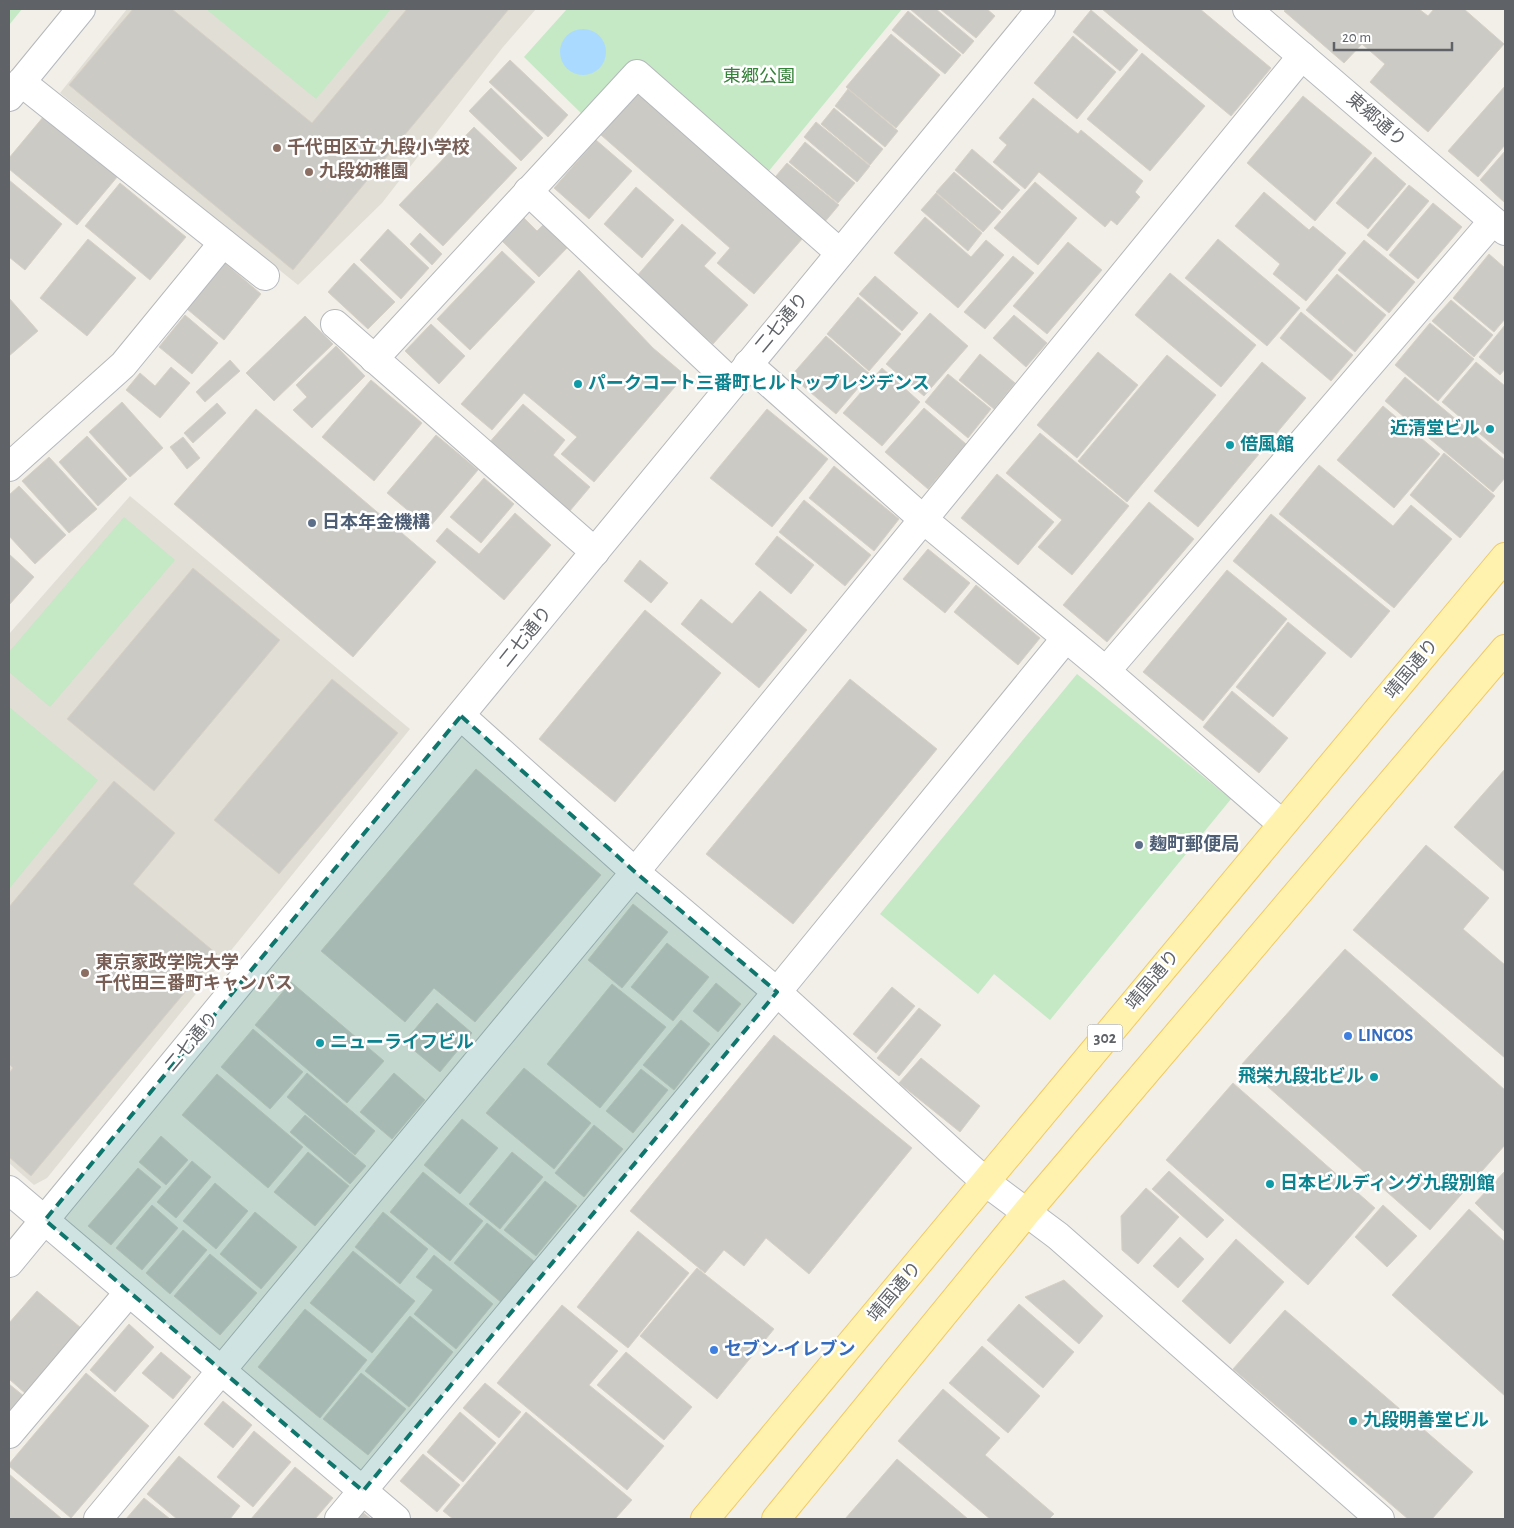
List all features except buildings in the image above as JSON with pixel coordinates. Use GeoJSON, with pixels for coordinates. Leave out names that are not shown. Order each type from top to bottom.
{"type":"FeatureCollection","features":[{"type":"Feature","properties":{"kind":"main road","name":"靖国通り"},"geometry":{"type":"LineString","coordinates":[[705,1519],[1505,557]]}},
{"type":"Feature","properties":{"kind":"main road"},"geometry":{"type":"LineString","coordinates":[[776,1519],[1026,1213],[1505,649]]}},
{"type":"Feature","properties":{"kind":"street"},"geometry":{"type":"LineString","coordinates":[[81,9],[15,90],[265,276]]}},
{"type":"Feature","properties":{"kind":"street","name":"二七通り"},"geometry":{"type":"LineString","coordinates":[[9,1263],[1041,9]]}},
{"type":"Feature","properties":{"kind":"street","name":"東郷通り"},"geometry":{"type":"LineString","coordinates":[[1247,9],[1499,226]]}},
{"type":"Feature","properties":{"kind":"street"},"geometry":{"type":"LineString","coordinates":[[98,1519],[635,872],[1302,56]]}},
{"type":"Feature","properties":{"kind":"street"},"geometry":{"type":"LineString","coordinates":[[374,358],[638,74],[840,253]]}},
{"type":"Feature","properties":{"kind":"street"},"geometry":{"type":"LineString","coordinates":[[528,191],[740,374],[924,520],[1106,670],[1282,824]]}},
{"type":"Feature","properties":{"kind":"street"},"geometry":{"type":"LineString","coordinates":[[1106,670],[1499,226]]}},
{"type":"Feature","properties":{"kind":"street"},"geometry":{"type":"LineString","coordinates":[[9,467],[123,365],[223,243]]}},
{"type":"Feature","properties":{"kind":"street"},"geometry":{"type":"LineString","coordinates":[[335,324],[595,552]]}},
{"type":"Feature","properties":{"kind":"street"},"geometry":{"type":"LineString","coordinates":[[339,1519],[777,992],[1066,638]]}},
{"type":"Feature","properties":{"kind":"street"},"geometry":{"type":"LineString","coordinates":[[461,716],[635,872],[777,992],[986,1182],[1058,1236],[1380,1519]]}},
{"type":"Feature","properties":{"kind":"street"},"geometry":{"type":"LineString","coordinates":[[9,1190],[396,1519]]}},
{"type":"Feature","properties":{"kind":"street"},"geometry":{"type":"LineString","coordinates":[[9,1434],[129,1292]]}},
{"type":"Feature","properties":{"kind":"highlighted area"},"geometry":{"type":"Polygon","coordinates":[[[461,716],[635,872],[777,992],[363,1491],[45,1220],[461,716]]]}},
{"type":"Feature","properties":{"kind":"shaded area","name":"千代田区立 九段小学校"},"geometry":{"type":"Polygon","coordinates":[[[127,9],[536,9],[503,47],[382,203],[298,285],[60,93],[127,9]]]}},
{"type":"Feature","properties":{"kind":"shaded area"},"geometry":{"type":"Polygon","coordinates":[[[130,496],[410,729],[47,1178],[34,1185],[9,1163],[9,634],[130,496]]]}},
{"type":"Feature","properties":{"kind":"green space"},"geometry":{"type":"Polygon","coordinates":[[[9,9],[22,9],[9,25],[9,9]]]}},
{"type":"Feature","properties":{"kind":"green space"},"geometry":{"type":"Polygon","coordinates":[[[206,9],[391,9],[316,99],[206,9]]]}},
{"type":"Feature","properties":{"kind":"green space","name":"東郷公園"},"geometry":{"type":"Polygon","coordinates":[[[567,9],[902,9],[768,172],[640,60],[584,116],[524,57],[567,9]]]}},
{"type":"Feature","properties":{"kind":"green space"},"geometry":{"type":"Polygon","coordinates":[[[124,517],[175,560],[50,707],[9,672],[9,652],[124,517]]]}},
{"type":"Feature","properties":{"kind":"green space"},"geometry":{"type":"Polygon","coordinates":[[[1077,674],[1231,799],[1050,1020],[994,974],[978,994],[880,914],[1077,674]]]}},
{"type":"Feature","properties":{"kind":"green space"},"geometry":{"type":"Polygon","coordinates":[[[9,707],[98,780],[9,889],[9,707]]]}},
{"type":"Feature","properties":{"kind":"water"},"geometry":{"type":"Polygon","coordinates":[[[578,29],[588,29],[602,39],[606,52],[602,65],[596,71],[588,75],[578,75],[564,65],[560,57],[560,47],[570,33],[578,29]]]}},
{"type":"Feature","properties":{"kind":"place","name":"千代田区立 九段小学校"},"geometry":{"type":"Point","coordinates":[277,148]}},
{"type":"Feature","properties":{"kind":"place","name":"九段幼稚園"},"geometry":{"type":"Point","coordinates":[309,172]}},
{"type":"Feature","properties":{"kind":"place","name":"パークコート三番町ヒルトップレジデンス"},"geometry":{"type":"Point","coordinates":[578,384]}},
{"type":"Feature","properties":{"kind":"place","name":"近清堂ビル"},"geometry":{"type":"Point","coordinates":[1490,429]}},
{"type":"Feature","properties":{"kind":"place","name":"倍風館"},"geometry":{"type":"Point","coordinates":[1230,445]}},
{"type":"Feature","properties":{"kind":"place","name":"日本年金機構"},"geometry":{"type":"Point","coordinates":[312,523]}},
{"type":"Feature","properties":{"kind":"place","name":"麹町郵便局"},"geometry":{"type":"Point","coordinates":[1139,845]}},
{"type":"Feature","properties":{"kind":"place","name":"東京家政学院大学 千代田三番町キャンパス"},"geometry":{"type":"Point","coordinates":[85,973]}},
{"type":"Feature","properties":{"kind":"place","name":"LINCOS"},"geometry":{"type":"Point","coordinates":[1348,1036]}},
{"type":"Feature","properties":{"kind":"place","name":"ニューライフビル"},"geometry":{"type":"Point","coordinates":[320,1043]}},
{"type":"Feature","properties":{"kind":"place","name":"飛栄九段北ビル"},"geometry":{"type":"Point","coordinates":[1374,1077]}},
{"type":"Feature","properties":{"kind":"place","name":"日本ビルディング九段別館"},"geometry":{"type":"Point","coordinates":[1270,1184]}},
{"type":"Feature","properties":{"kind":"place","name":"セブン-イレブン"},"geometry":{"type":"Point","coordinates":[714,1350]}},
{"type":"Feature","properties":{"kind":"place","name":"九段明善堂ビル"},"geometry":{"type":"Point","coordinates":[1353,1421]}}]}
